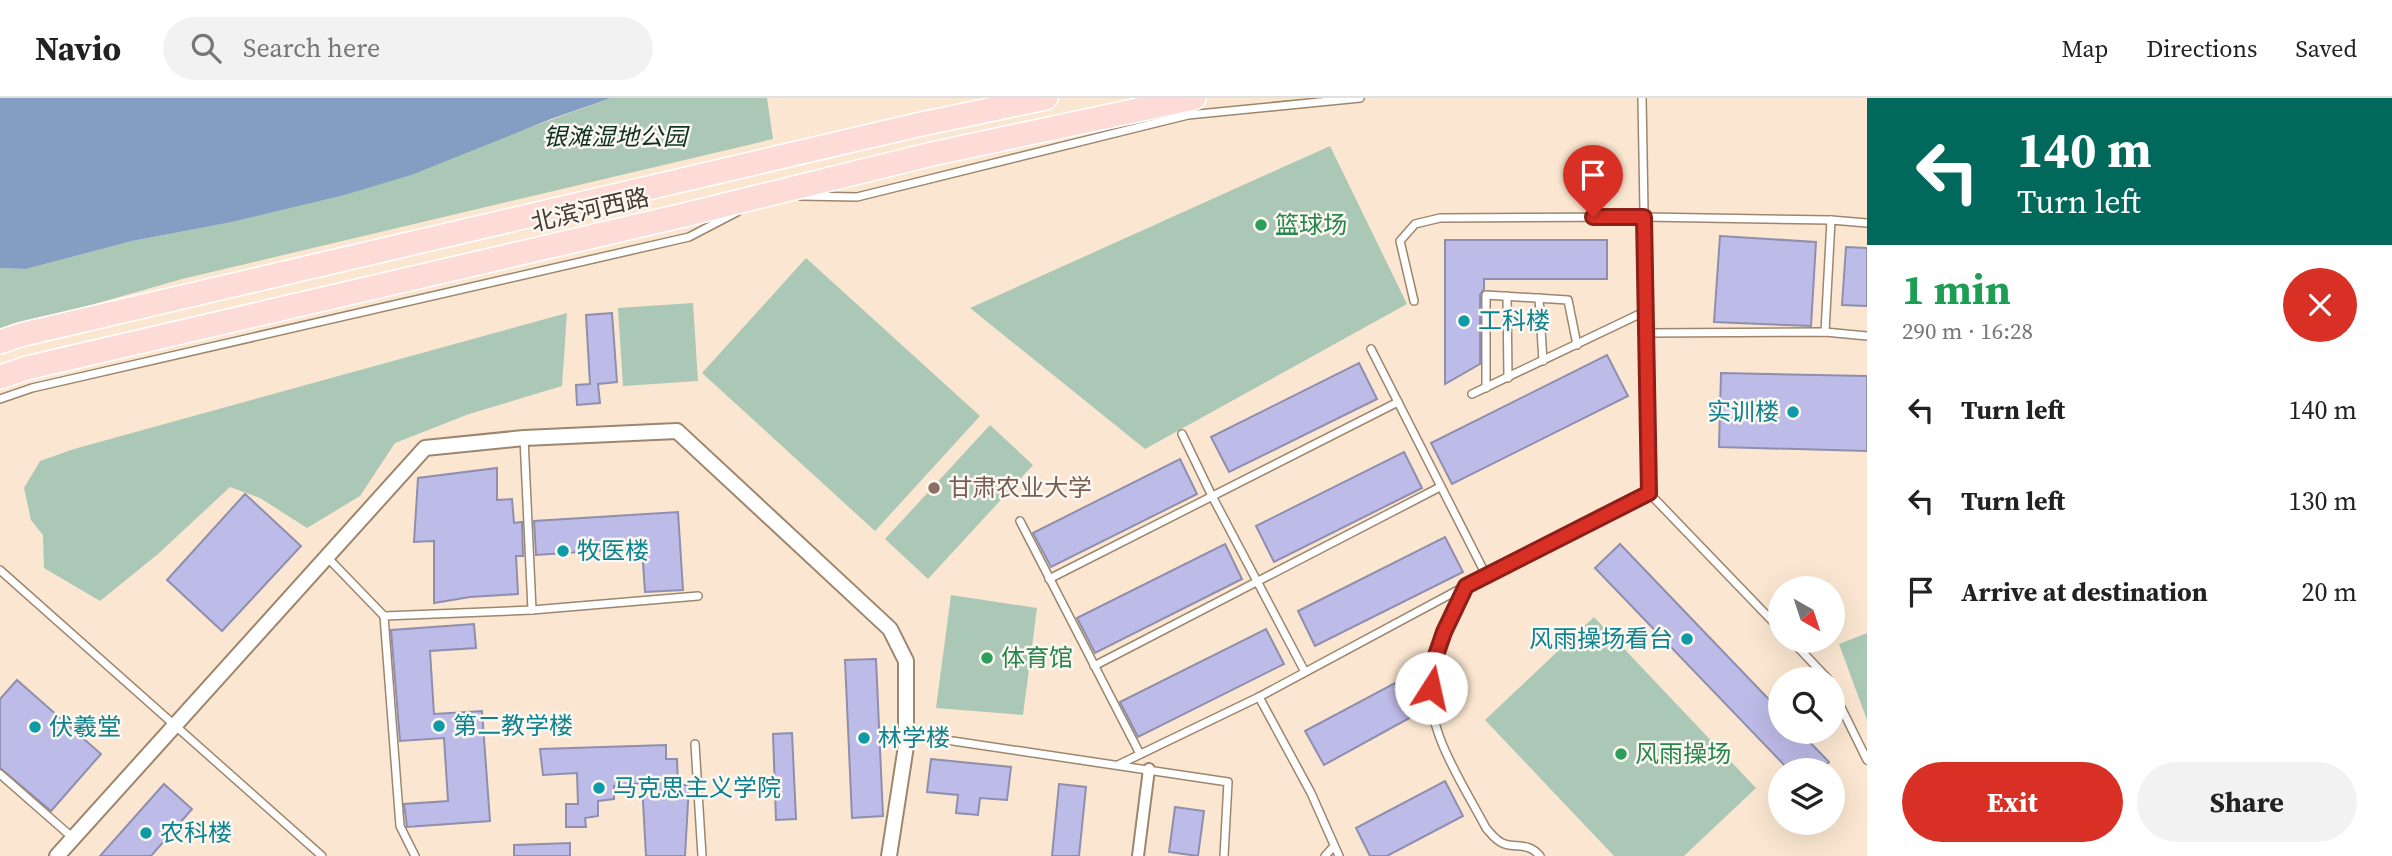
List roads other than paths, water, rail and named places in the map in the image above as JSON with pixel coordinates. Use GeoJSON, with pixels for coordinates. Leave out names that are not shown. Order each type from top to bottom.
{"type":"FeatureCollection","features":[{"type":"Feature","properties":{"kind":"main road","name":"北滨河西路"},"geometry":{"type":"LineString","coordinates":[[0,342],[20,335],[762,161],[1046,98]]}},
{"type":"Feature","properties":{"kind":"main road","name":"北滨河西路"},"geometry":{"type":"LineString","coordinates":[[0,377],[27,368],[769,195],[932,154],[1194,98]]}},
{"type":"Feature","properties":{"kind":"main road"},"geometry":{"type":"LineString","coordinates":[[762,161],[769,195]]}},
{"type":"Feature","properties":{"kind":"street"},"geometry":{"type":"LineString","coordinates":[[57,856],[425,447],[524,438],[677,431],[890,629],[906,661],[906,746],[889,856]]}},
{"type":"Feature","properties":{"kind":"street"},"geometry":{"type":"LineString","coordinates":[[1138,856],[1149,769]]}},
{"type":"Feature","properties":{"kind":"lane"},"geometry":{"type":"LineString","coordinates":[[0,399],[32,387],[689,237],[769,195],[857,197],[1188,116],[1360,98]]}},
{"type":"Feature","properties":{"kind":"lane"},"geometry":{"type":"LineString","coordinates":[[1642,98],[1649,493],[1768,617]]}},
{"type":"Feature","properties":{"kind":"lane"},"geometry":{"type":"LineString","coordinates":[[1415,300],[1400,241],[1415,224],[1440,218],[1644,217],[1867,223]]}},
{"type":"Feature","properties":{"kind":"lane"},"geometry":{"type":"LineString","coordinates":[[1825,332],[1831,220]]}},
{"type":"Feature","properties":{"kind":"lane"},"geometry":{"type":"LineString","coordinates":[[1486,388],[1486,295],[1568,300],[1577,345]]}},
{"type":"Feature","properties":{"kind":"lane"},"geometry":{"type":"LineString","coordinates":[[1507,296],[1508,377]]}},
{"type":"Feature","properties":{"kind":"lane"},"geometry":{"type":"LineString","coordinates":[[1539,298],[1543,361]]}},
{"type":"Feature","properties":{"kind":"lane"},"geometry":{"type":"LineString","coordinates":[[1472,394],[1646,311]]}},
{"type":"Feature","properties":{"kind":"lane"},"geometry":{"type":"LineString","coordinates":[[1646,333],[1825,332],[1867,336]]}},
{"type":"Feature","properties":{"kind":"lane"},"geometry":{"type":"LineString","coordinates":[[1371,349],[1486,575]]}},
{"type":"Feature","properties":{"kind":"lane"},"geometry":{"type":"LineString","coordinates":[[1049,579],[1398,402]]}},
{"type":"Feature","properties":{"kind":"lane"},"geometry":{"type":"LineString","coordinates":[[1182,434],[1305,672]]}},
{"type":"Feature","properties":{"kind":"lane"},"geometry":{"type":"LineString","coordinates":[[524,438],[532,610]]}},
{"type":"Feature","properties":{"kind":"lane"},"geometry":{"type":"LineString","coordinates":[[1094,666],[1440,487]]}},
{"type":"Feature","properties":{"kind":"lane"},"geometry":{"type":"LineString","coordinates":[[1118,765],[1259,697],[1486,575],[1649,493]]}},
{"type":"Feature","properties":{"kind":"lane"},"geometry":{"type":"LineString","coordinates":[[1020,521],[1140,754]]}},
{"type":"Feature","properties":{"kind":"lane"},"geometry":{"type":"LineString","coordinates":[[327,557],[384,616],[400,826],[415,856]]}},
{"type":"Feature","properties":{"kind":"lane"},"geometry":{"type":"LineString","coordinates":[[0,570],[322,856]]}},
{"type":"Feature","properties":{"kind":"lane"},"geometry":{"type":"LineString","coordinates":[[1466,586],[1444,632],[1432,667],[1431,688],[1436,726],[1486,828],[1495,838],[1507,845],[1523,845],[1540,856]]}},
{"type":"Feature","properties":{"kind":"lane"},"geometry":{"type":"LineString","coordinates":[[384,616],[532,610],[698,596]]}},
{"type":"Feature","properties":{"kind":"lane"},"geometry":{"type":"LineString","coordinates":[[1803,653],[1817,667]]}},
{"type":"Feature","properties":{"kind":"lane"},"geometry":{"type":"LineString","coordinates":[[1259,697],[1311,793],[1339,856]]}},
{"type":"Feature","properties":{"kind":"lane"},"geometry":{"type":"LineString","coordinates":[[1845,715],[1867,760]]}},
{"type":"Feature","properties":{"kind":"lane"},"geometry":{"type":"LineString","coordinates":[[906,734],[1228,782],[1224,856]]}},
{"type":"Feature","properties":{"kind":"lane"},"geometry":{"type":"LineString","coordinates":[[695,744],[702,856]]}},
{"type":"Feature","properties":{"kind":"lane"},"geometry":{"type":"LineString","coordinates":[[0,774],[74,838]]}},
{"type":"Feature","properties":{"kind":"lane"},"geometry":{"type":"LineString","coordinates":[[1325,856],[1334,846]]}},
{"type":"Feature","properties":{"kind":"water"},"geometry":{"type":"Polygon","coordinates":[[[0,98],[611,98],[411,175],[341,196],[232,222],[132,241],[26,269],[0,268],[0,98]]]}},
{"type":"Feature","properties":{"kind":"place","name":"篮球场"},"geometry":{"type":"Point","coordinates":[1261,225]}},
{"type":"Feature","properties":{"kind":"place","name":"工科楼"},"geometry":{"type":"Point","coordinates":[1464,321]}},
{"type":"Feature","properties":{"kind":"place","name":"实训楼"},"geometry":{"type":"Point","coordinates":[1793,412]}},
{"type":"Feature","properties":{"kind":"place","name":"甘肃农业大学"},"geometry":{"type":"Point","coordinates":[934,488]}},
{"type":"Feature","properties":{"kind":"place","name":"牧医楼"},"geometry":{"type":"Point","coordinates":[563,551]}},
{"type":"Feature","properties":{"kind":"place","name":"风雨操场看台"},"geometry":{"type":"Point","coordinates":[1687,639]}},
{"type":"Feature","properties":{"kind":"place","name":"体育馆"},"geometry":{"type":"Point","coordinates":[987,658]}},
{"type":"Feature","properties":{"kind":"place","name":"第二教学楼"},"geometry":{"type":"Point","coordinates":[439,726]}},
{"type":"Feature","properties":{"kind":"place","name":"伏羲堂"},"geometry":{"type":"Point","coordinates":[35,727]}},
{"type":"Feature","properties":{"kind":"place","name":"林学楼"},"geometry":{"type":"Point","coordinates":[864,738]}},
{"type":"Feature","properties":{"kind":"place","name":"风雨操场"},"geometry":{"type":"Point","coordinates":[1621,754]}},
{"type":"Feature","properties":{"kind":"place","name":"马克思主义学院"},"geometry":{"type":"Point","coordinates":[599,788]}},
{"type":"Feature","properties":{"kind":"place","name":"农科楼"},"geometry":{"type":"Point","coordinates":[146,833]}},
{"type":"Feature","properties":{"kind":"park label","name":"银滩湿地公园"},"geometry":{"type":"Point","coordinates":[615,137]}}]}
